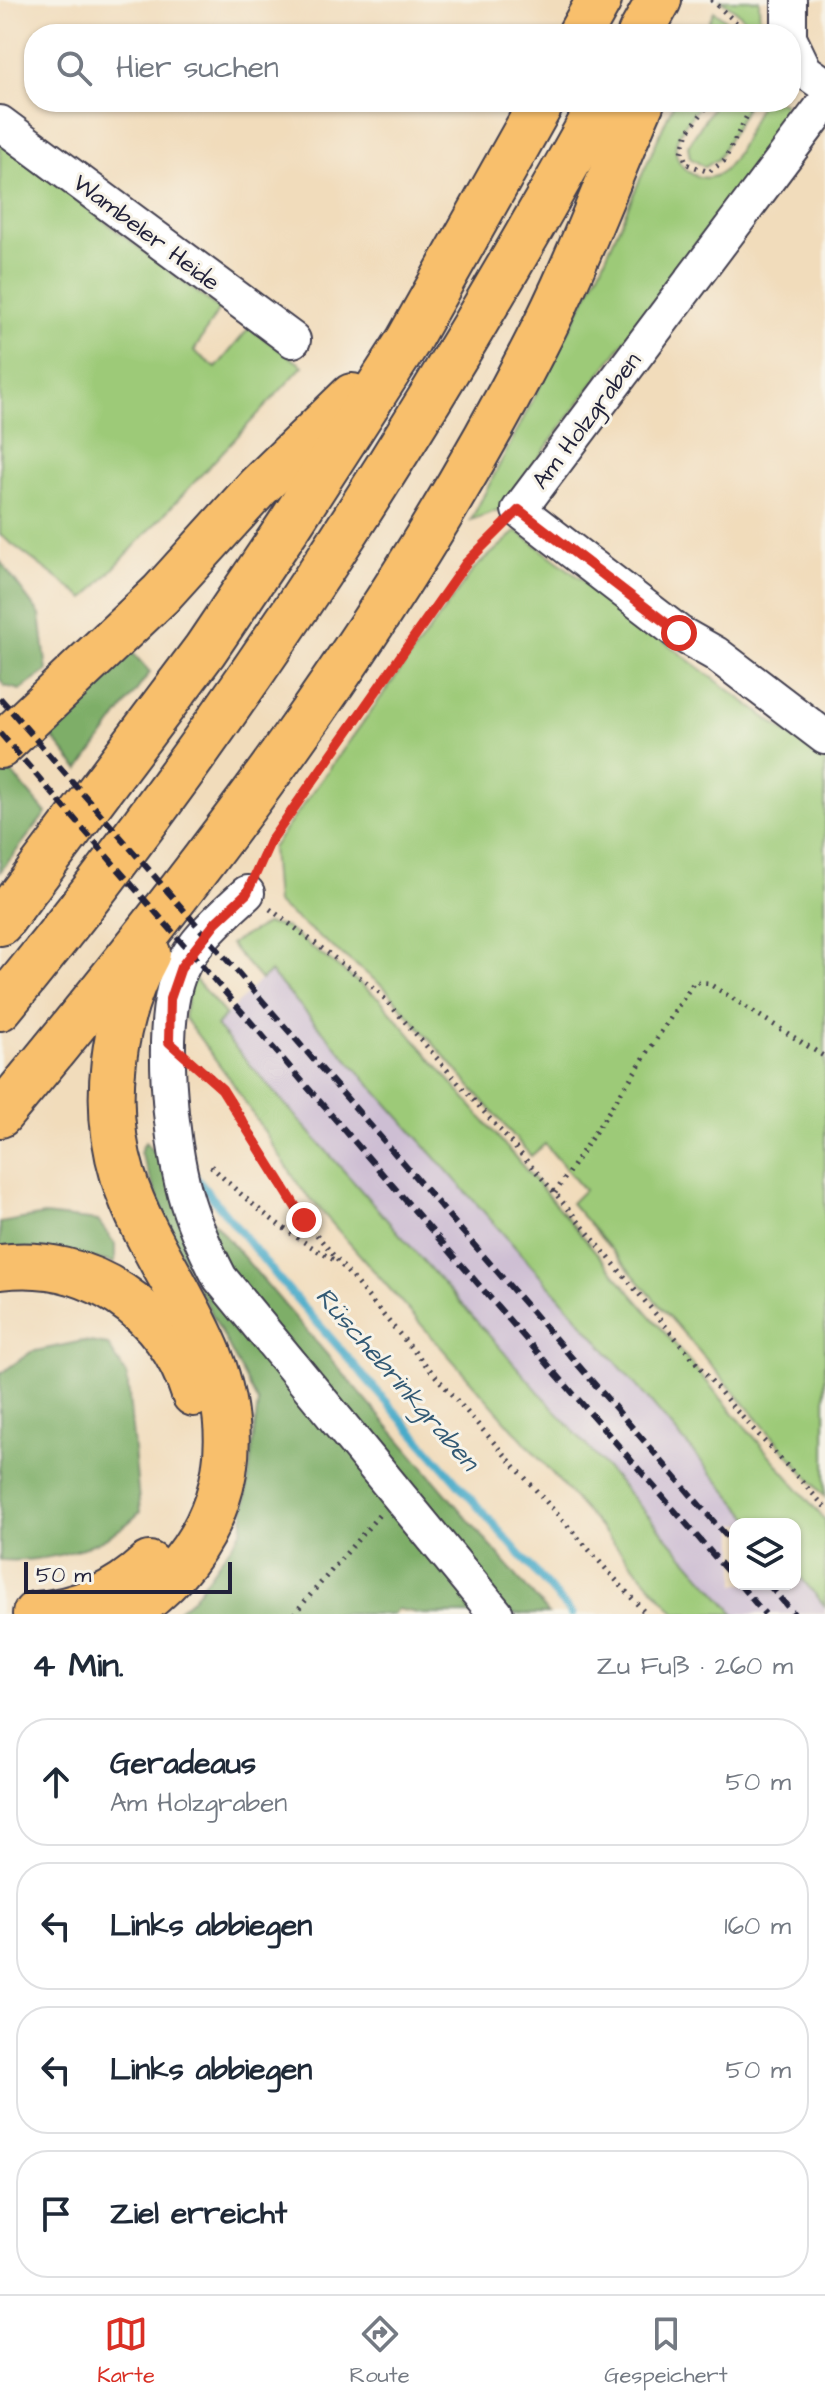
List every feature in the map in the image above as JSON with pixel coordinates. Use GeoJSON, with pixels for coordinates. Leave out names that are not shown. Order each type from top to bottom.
{"type":"FeatureCollection","features":[{"type":"Feature","properties":{"kind":"highway"},"geometry":{"type":"LineString","coordinates":[[586,24],[599,0]]}},
{"type":"Feature","properties":{"kind":"highway"},"geometry":{"type":"LineString","coordinates":[[646,24],[659,0]]}},
{"type":"Feature","properties":{"kind":"highway"},"geometry":{"type":"LineString","coordinates":[[673,24],[681,0]]}},
{"type":"Feature","properties":{"kind":"highway"},"geometry":{"type":"LineString","coordinates":[[0,923],[205,650],[408,341],[536,112]]}},
{"type":"Feature","properties":{"kind":"highway"},"geometry":{"type":"LineString","coordinates":[[0,1008],[144,823],[327,562],[469,336],[596,112]]}},
{"type":"Feature","properties":{"kind":"highway"},"geometry":{"type":"LineString","coordinates":[[0,1115],[180,895],[313,713],[472,462],[579,257],[638,112]]}},
{"type":"Feature","properties":{"kind":"highway"},"geometry":{"type":"LineString","coordinates":[[0,746],[161,594],[258,487],[408,341]]}},
{"type":"Feature","properties":{"kind":"highway"},"geometry":{"type":"LineString","coordinates":[[126,1614],[176,1574],[190,1554],[215,1511],[225,1472],[227,1435],[223,1395],[199,1333],[136,1210],[120,1164],[112,1109],[116,1048],[130,991],[180,895]]}},
{"type":"Feature","properties":{"kind":"highway"},"geometry":{"type":"LineString","coordinates":[[0,1267],[38,1265],[60,1268],[103,1282],[136,1303],[176,1350],[199,1416],[197,1478],[184,1515],[164,1547],[138,1575],[105,1596],[69,1610],[35,1614]]}},
{"type":"Feature","properties":{"kind":"highway"},"geometry":{"type":"LineString","coordinates":[[0,1612],[28,1614]]}},
{"type":"Feature","properties":{"kind":"street"},"geometry":{"type":"LineString","coordinates":[[789,0],[789,24]]}},
{"type":"Feature","properties":{"kind":"street"},"geometry":{"type":"LineString","coordinates":[[801,63],[805,71],[825,85]]}},
{"type":"Feature","properties":{"kind":"street","name":"Am Holzgraben"},"geometry":{"type":"LineString","coordinates":[[825,103],[519,510],[679,633],[716,654],[825,737]]}},
{"type":"Feature","properties":{"kind":"street","name":"Wambeler Heide"},"geometry":{"type":"LineString","coordinates":[[0,123],[293,340]]}},
{"type":"Feature","properties":{"kind":"street"},"geometry":{"type":"LineString","coordinates":[[247,893],[216,922],[181,967],[170,999],[173,1123],[184,1193],[220,1278],[496,1614]]}},
{"type":"Feature","properties":{"kind":"path"},"geometry":{"type":"LineString","coordinates":[[711,0],[738,24]]}},
{"type":"Feature","properties":{"kind":"path"},"geometry":{"type":"LineString","coordinates":[[703,112],[688,132],[682,152],[687,164],[697,171],[709,172],[719,168],[724,161],[749,112]]}},
{"type":"Feature","properties":{"kind":"path"},"geometry":{"type":"LineString","coordinates":[[519,510],[466,563],[270,842],[247,893],[378,991],[555,1193],[733,1407],[825,1507]]}},
{"type":"Feature","properties":{"kind":"path"},"geometry":{"type":"LineString","coordinates":[[555,1193],[694,982],[708,983],[825,1057]]}},
{"type":"Feature","properties":{"kind":"path"},"geometry":{"type":"LineString","coordinates":[[169,1042],[222,1089],[304,1220],[397,1333],[646,1614]]}},
{"type":"Feature","properties":{"kind":"path"},"geometry":{"type":"LineString","coordinates":[[208,1163],[259,1209],[305,1244],[340,1263]]}},
{"type":"Feature","properties":{"kind":"path"},"geometry":{"type":"LineString","coordinates":[[294,1614],[397,1493]]}},
{"type":"Feature","properties":{"kind":"shaded area"},"geometry":{"type":"Polygon","coordinates":[[[269,971],[573,1312],[750,1518],[729,1518],[729,1590],[801,1590],[801,1578],[825,1606],[825,1614],[735,1614],[215,1026],[269,971]]]}},
{"type":"Feature","properties":{"kind":"green space"},"geometry":{"type":"Polygon","coordinates":[[[721,0],[759,0],[760,24],[748,24],[721,0]]]}},
{"type":"Feature","properties":{"kind":"green space"},"geometry":{"type":"Polygon","coordinates":[[[714,11],[730,24],[708,24],[714,11]]]}},
{"type":"Feature","properties":{"kind":"green space"},"geometry":{"type":"Polygon","coordinates":[[[670,112],[695,112],[678,138],[676,154],[685,169],[701,177],[710,177],[719,174],[731,161],[756,112],[783,112],[781,128],[501,509],[471,520],[602,266],[670,112]]]}},
{"type":"Feature","properties":{"kind":"green space"},"geometry":{"type":"Polygon","coordinates":[[[710,112],[744,112],[718,159],[705,167],[690,158],[688,146],[710,112]]]}},
{"type":"Feature","properties":{"kind":"green space"},"geometry":{"type":"Polygon","coordinates":[[[0,141],[219,309],[194,351],[216,368],[249,328],[303,366],[85,599],[0,535],[0,141]]]}},
{"type":"Feature","properties":{"kind":"green space"},"geometry":{"type":"Polygon","coordinates":[[[517,531],[825,762],[825,1497],[571,1203],[584,1190],[545,1144],[531,1156],[385,988],[276,903],[272,848],[474,569],[517,531]]]}},
{"type":"Feature","properties":{"kind":"green space"},"geometry":{"type":"Polygon","coordinates":[[[0,561],[40,615],[47,671],[20,690],[5,686],[0,679],[0,561]]]}},
{"type":"Feature","properties":{"kind":"green space"},"geometry":{"type":"Polygon","coordinates":[[[131,651],[150,672],[79,770],[47,731],[131,651]]]}},
{"type":"Feature","properties":{"kind":"green space"},"geometry":{"type":"Polygon","coordinates":[[[6,766],[46,813],[0,872],[0,770],[6,766]]]}},
{"type":"Feature","properties":{"kind":"green space"},"geometry":{"type":"Polygon","coordinates":[[[266,924],[285,927],[380,999],[825,1520],[825,1606],[801,1578],[801,1518],[750,1518],[573,1312],[270,972],[261,980],[230,944],[266,924]]]}},
{"type":"Feature","properties":{"kind":"green space"},"geometry":{"type":"Polygon","coordinates":[[[192,976],[226,1015],[216,1026],[735,1614],[676,1614],[300,1187],[232,1082],[184,1017],[192,976]]]}},
{"type":"Feature","properties":{"kind":"green space"},"geometry":{"type":"Polygon","coordinates":[[[145,1142],[549,1614],[423,1614],[397,1609],[393,1614],[173,1614],[193,1598],[242,1530],[258,1403],[180,1253],[140,1152],[145,1142]]]}},
{"type":"Feature","properties":{"kind":"green space"},"geometry":{"type":"Polygon","coordinates":[[[44,1215],[98,1221],[115,1244],[115,1263],[71,1254],[0,1251],[0,1223],[44,1215]]]}},
{"type":"Feature","properties":{"kind":"green space"},"geometry":{"type":"Polygon","coordinates":[[[83,1341],[108,1345],[127,1376],[140,1512],[110,1535],[75,1551],[38,1559],[0,1560],[0,1374],[31,1352],[83,1341]]]}},
{"type":"Feature","properties":{"kind":"waterway","name":"Rüschebrinkgraben"},"geometry":{"type":"LineString","coordinates":[[193,1174],[280,1280],[572,1614]]}},
{"type":"Feature","properties":{"kind":"railway"},"geometry":{"type":"LineString","coordinates":[[0,698],[729,1539]]}},
{"type":"Feature","properties":{"kind":"railway"},"geometry":{"type":"LineString","coordinates":[[0,733],[729,1573]]}},
{"type":"Feature","properties":{"kind":"railway"},"geometry":{"type":"LineString","coordinates":[[744,1590],[765,1614]]}},
{"type":"Feature","properties":{"kind":"railway"},"geometry":{"type":"LineString","coordinates":[[773,1590],[794,1614]]}},
{"type":"Feature","properties":{"kind":"route"},"geometry":{"type":"LineString","coordinates":[[304,1220],[257,1141],[214,1078],[169,1042],[170,999],[181,967],[216,922],[247,893],[270,842],[466,563],[519,510],[679,633]]}}]}
